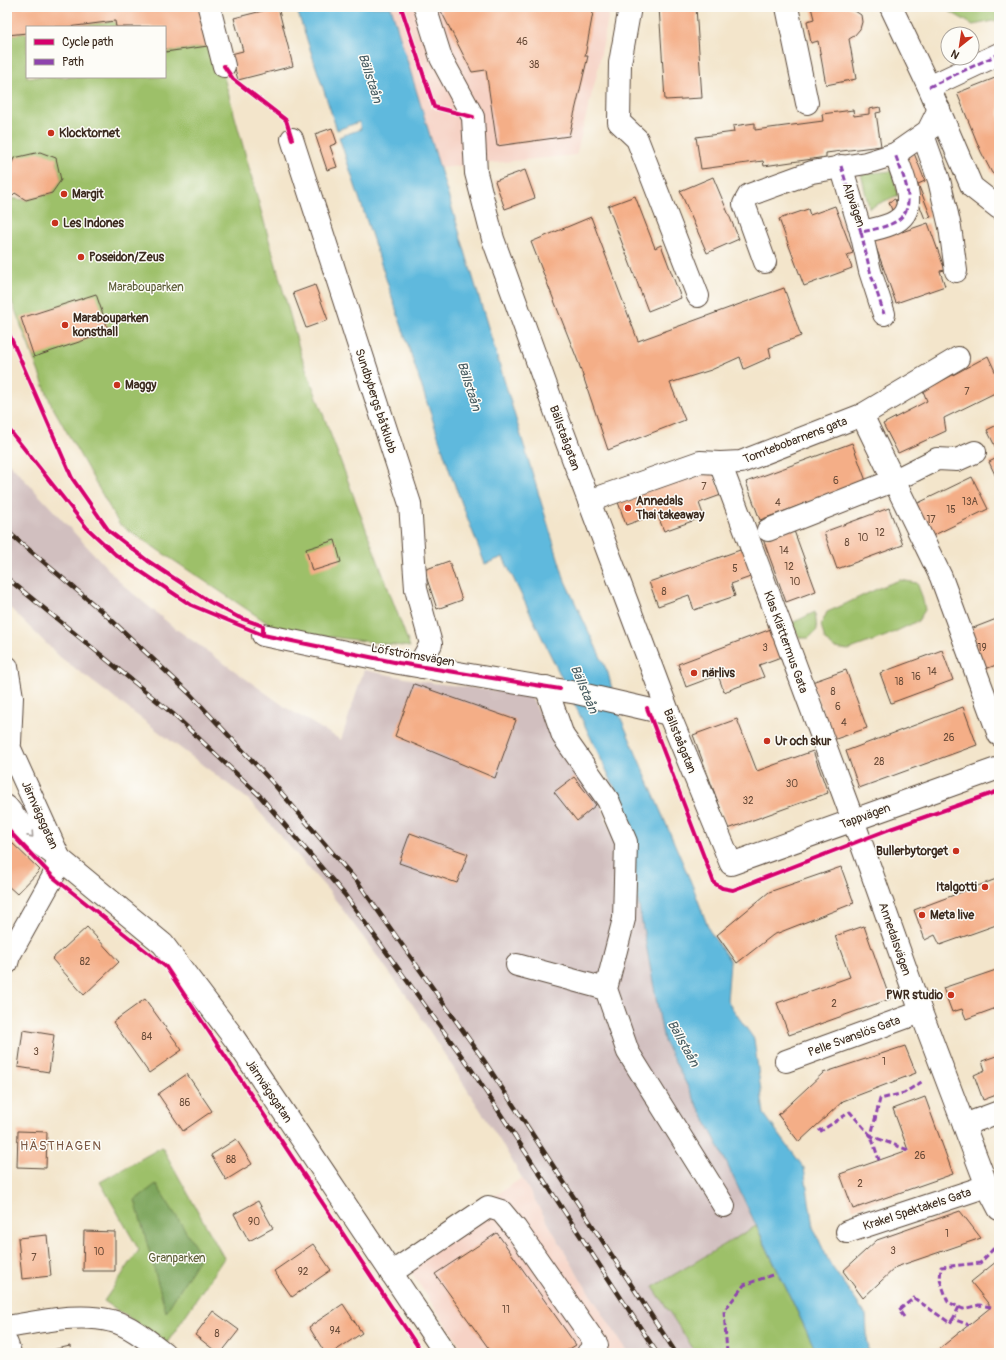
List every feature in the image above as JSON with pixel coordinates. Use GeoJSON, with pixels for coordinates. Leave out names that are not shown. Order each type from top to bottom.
{"type":"FeatureCollection","features":[{"type":"Feature","properties":{"kind":"street"},"geometry":{"type":"LineString","coordinates":[[209,7],[224,66]]}},
{"type":"Feature","properties":{"kind":"street","name":"Bällstaågatan"},"geometry":{"type":"LineString","coordinates":[[425,7],[441,58],[473,117],[476,173],[493,239],[669,714],[731,864]]}},
{"type":"Feature","properties":{"kind":"street"},"geometry":{"type":"LineString","coordinates":[[630,7],[620,63],[619,122],[637,139],[698,296]]}},
{"type":"Feature","properties":{"kind":"street"},"geometry":{"type":"LineString","coordinates":[[787,7],[807,103]]}},
{"type":"Feature","properties":{"kind":"street"},"geometry":{"type":"LineString","coordinates":[[891,7],[939,109],[972,187],[999,208]]}},
{"type":"Feature","properties":{"kind":"street"},"geometry":{"type":"LineString","coordinates":[[929,87],[999,54]]}},
{"type":"Feature","properties":{"kind":"street"},"geometry":{"type":"LineString","coordinates":[[765,262],[744,204],[748,195],[812,172],[866,163],[896,154],[928,132],[939,109]]}},
{"type":"Feature","properties":{"kind":"street"},"geometry":{"type":"LineString","coordinates":[[923,135],[939,180],[950,226],[956,271]]}},
{"type":"Feature","properties":{"kind":"street","name":"Sundbybergs båtklubb"},"geometry":{"type":"LineString","coordinates":[[292,139],[410,504],[416,589],[431,644],[424,656],[422,667]]}},
{"type":"Feature","properties":{"kind":"street","name":"Alpvägen"},"geometry":{"type":"LineString","coordinates":[[841,166],[862,232],[890,225],[904,215],[910,201],[896,154]]}},
{"type":"Feature","properties":{"kind":"street"},"geometry":{"type":"LineString","coordinates":[[862,232],[870,271],[884,314]]}},
{"type":"Feature","properties":{"kind":"street","name":"Tomtebobarnens gata"},"geometry":{"type":"LineString","coordinates":[[589,501],[700,462],[720,464],[741,462],[862,415],[958,358]]}},
{"type":"Feature","properties":{"kind":"street","name":"Tomtebobarnens gata"},"geometry":{"type":"LineString","coordinates":[[862,415],[941,577],[999,735]]}},
{"type":"Feature","properties":{"kind":"street"},"geometry":{"type":"LineString","coordinates":[[768,530],[894,480],[937,460],[957,460],[975,452]]}},
{"type":"Feature","properties":{"kind":"street","name":"Klas Klättermus Gata"},"geometry":{"type":"LineString","coordinates":[[720,464],[853,820]]}},
{"type":"Feature","properties":{"kind":"street","name":"Löfströmsvägen"},"geometry":{"type":"LineString","coordinates":[[263,635],[422,667],[553,688],[669,714]]}},
{"type":"Feature","properties":{"kind":"street"},"geometry":{"type":"LineString","coordinates":[[7,666],[12,697],[9,748]]}},
{"type":"Feature","properties":{"kind":"street"},"geometry":{"type":"LineString","coordinates":[[553,688],[563,736],[608,800],[626,842],[624,919],[606,989],[628,1052],[724,1206]]}},
{"type":"Feature","properties":{"kind":"street","name":"Järnvägsgatan"},"geometry":{"type":"LineString","coordinates":[[9,748],[59,858]]}},
{"type":"Feature","properties":{"kind":"street","name":"Tappvägen"},"geometry":{"type":"LineString","coordinates":[[731,864],[999,768]]}},
{"type":"Feature","properties":{"kind":"street","name":"Järnvägsgatan"},"geometry":{"type":"LineString","coordinates":[[7,807],[33,838],[163,944],[234,1038],[445,1353]]}},
{"type":"Feature","properties":{"kind":"street","name":"Annedalsvägen"},"geometry":{"type":"LineString","coordinates":[[853,820],[921,1012],[987,1186],[999,1209]]}},
{"type":"Feature","properties":{"kind":"street"},"geometry":{"type":"LineString","coordinates":[[7,963],[53,877],[59,858]]}},
{"type":"Feature","properties":{"kind":"street"},"geometry":{"type":"LineString","coordinates":[[516,965],[606,989]]}},
{"type":"Feature","properties":{"kind":"street","name":"Pelle Svanslös Gata"},"geometry":{"type":"LineString","coordinates":[[786,1060],[921,1012]]}},
{"type":"Feature","properties":{"kind":"street"},"geometry":{"type":"LineString","coordinates":[[964,1125],[999,1112]]}},
{"type":"Feature","properties":{"kind":"street","name":"Krakel Spektakels Gata"},"geometry":{"type":"LineString","coordinates":[[847,1232],[987,1186]]}},
{"type":"Feature","properties":{"kind":"street"},"geometry":{"type":"LineString","coordinates":[[391,1273],[488,1207],[501,1211],[516,1228],[597,1345],[588,1353]]}},
{"type":"Feature","properties":{"kind":"street"},"geometry":{"type":"LineString","coordinates":[[7,1327],[77,1317],[112,1321],[144,1337],[164,1353]]}},
{"type":"Feature","properties":{"kind":"street"},"geometry":{"type":"LineString","coordinates":[[7,1344],[10,1353]]}},
{"type":"Feature","properties":{"kind":"shaded area"},"geometry":{"type":"Polygon","coordinates":[[[391,7],[610,7],[597,74],[576,155],[440,168],[391,7]]]}},
{"type":"Feature","properties":{"kind":"shaded area"},"geometry":{"type":"Polygon","coordinates":[[[7,461],[123,585],[172,626],[288,709],[341,740],[364,670],[426,682],[523,694],[532,698],[558,751],[600,802],[611,831],[633,829],[636,862],[717,1143],[756,1226],[653,1287],[696,1353],[628,1353],[583,1283],[504,1147],[409,999],[328,890],[249,800],[60,657],[7,605],[7,461]]]}},
{"type":"Feature","properties":{"kind":"shaded area"},"geometry":{"type":"Polygon","coordinates":[[[522,1178],[583,1283],[628,1353],[465,1353],[401,1257],[522,1178]]]}},
{"type":"Feature","properties":{"kind":"green space"},"geometry":{"type":"Polygon","coordinates":[[[942,7],[999,7],[999,20],[973,25],[942,7]]]}},
{"type":"Feature","properties":{"kind":"green space"},"geometry":{"type":"Polygon","coordinates":[[[115,21],[116,26],[76,26],[115,21]]]}},
{"type":"Feature","properties":{"kind":"green space","name":"Marabouparken"},"geometry":{"type":"Polygon","coordinates":[[[26,33],[26,78],[166,78],[166,52],[215,45],[301,355],[410,647],[278,630],[119,524],[51,404],[7,289],[7,198],[26,200],[52,193],[61,180],[56,159],[14,158],[7,162],[7,35],[26,33]]]}},
{"type":"Feature","properties":{"kind":"green space"},"geometry":{"type":"Polygon","coordinates":[[[892,171],[898,195],[869,208],[861,174],[892,171]]]}},
{"type":"Feature","properties":{"kind":"green space"},"geometry":{"type":"Polygon","coordinates":[[[900,580],[917,583],[925,610],[918,621],[886,636],[848,650],[834,648],[825,640],[821,625],[827,612],[900,580]]]}},
{"type":"Feature","properties":{"kind":"green space"},"geometry":{"type":"Polygon","coordinates":[[[815,612],[817,630],[809,638],[800,638],[790,624],[815,612]]]}},
{"type":"Feature","properties":{"kind":"green space","name":"Granparken"},"geometry":{"type":"Polygon","coordinates":[[[162,1147],[224,1258],[167,1343],[104,1301],[139,1250],[100,1182],[162,1147]]]}},
{"type":"Feature","properties":{"kind":"green space"},"geometry":{"type":"Polygon","coordinates":[[[156,1184],[201,1255],[166,1312],[135,1200],[156,1184]]]}},
{"type":"Feature","properties":{"kind":"green space"},"geometry":{"type":"Polygon","coordinates":[[[756,1226],[817,1353],[696,1353],[653,1287],[756,1226]]]}},
{"type":"Feature","properties":{"kind":"water","name":"Bällstaån"},"geometry":{"type":"Polygon","coordinates":[[[296,7],[391,7],[565,581],[608,673],[617,709],[693,887],[709,930],[730,961],[727,1001],[754,1039],[764,1114],[804,1168],[813,1227],[830,1264],[866,1315],[868,1353],[817,1353],[717,1143],[664,1041],[637,896],[633,829],[630,820],[503,557],[485,564],[451,475],[339,137],[361,129],[359,122],[337,130],[296,7]]]}},
{"type":"Feature","properties":{"kind":"building"},"geometry":{"type":"Polygon","coordinates":[[[7,7],[206,7],[215,45],[166,52],[166,26],[116,26],[115,21],[76,26],[26,26],[26,33],[7,35],[7,7]]]}},
{"type":"Feature","properties":{"kind":"building"},"geometry":{"type":"Polygon","coordinates":[[[278,7],[293,66],[238,80],[231,54],[243,51],[234,18],[278,7]]]}},
{"type":"Feature","properties":{"kind":"building"},"geometry":{"type":"Polygon","coordinates":[[[439,7],[594,7],[585,56],[588,56],[569,136],[497,146],[486,70],[472,72],[439,7]]]}},
{"type":"Feature","properties":{"kind":"building"},"geometry":{"type":"Polygon","coordinates":[[[659,7],[696,7],[702,98],[665,100],[659,7]]]}},
{"type":"Feature","properties":{"kind":"building"},"geometry":{"type":"Polygon","coordinates":[[[811,7],[849,7],[861,15],[862,22],[860,29],[849,39],[856,79],[826,85],[818,41],[811,43],[807,21],[814,19],[811,7]]]}},
{"type":"Feature","properties":{"kind":"building"},"geometry":{"type":"Polygon","coordinates":[[[995,78],[999,87],[999,178],[992,173],[981,152],[957,93],[995,78]]]}},
{"type":"Feature","properties":{"kind":"building"},"geometry":{"type":"Polygon","coordinates":[[[880,107],[881,112],[876,113],[881,146],[826,153],[826,157],[764,166],[763,161],[701,169],[696,137],[734,132],[733,126],[755,123],[755,130],[823,121],[822,114],[853,110],[854,116],[869,114],[869,109],[880,107]]]}},
{"type":"Feature","properties":{"kind":"building"},"geometry":{"type":"Polygon","coordinates":[[[332,128],[337,143],[330,146],[337,167],[327,170],[315,134],[332,128]]]}},
{"type":"Feature","properties":{"kind":"building"},"geometry":{"type":"Polygon","coordinates":[[[40,152],[56,158],[61,180],[52,193],[26,200],[15,193],[11,197],[7,198],[7,162],[12,163],[14,158],[40,152]]]}},
{"type":"Feature","properties":{"kind":"building"},"geometry":{"type":"Polygon","coordinates":[[[914,153],[925,181],[918,184],[931,217],[925,219],[901,158],[914,153]]]}},
{"type":"Feature","properties":{"kind":"building"},"geometry":{"type":"Polygon","coordinates":[[[525,170],[535,198],[505,209],[495,181],[525,170]]]}},
{"type":"Feature","properties":{"kind":"building"},"geometry":{"type":"Polygon","coordinates":[[[713,177],[739,239],[707,253],[680,191],[713,177]]]}},
{"type":"Feature","properties":{"kind":"building"},"geometry":{"type":"Polygon","coordinates":[[[635,196],[655,248],[661,245],[681,298],[648,311],[608,206],[635,196]]]}},
{"type":"Feature","properties":{"kind":"building"},"geometry":{"type":"Polygon","coordinates":[[[895,199],[899,211],[893,213],[889,202],[895,199]]]}},
{"type":"Feature","properties":{"kind":"building"},"geometry":{"type":"Polygon","coordinates":[[[835,206],[853,253],[847,255],[852,268],[804,286],[779,219],[808,209],[810,215],[835,206]]]}},
{"type":"Feature","properties":{"kind":"building"},"geometry":{"type":"Polygon","coordinates":[[[591,217],[638,341],[784,288],[801,336],[769,348],[771,357],[744,369],[740,357],[711,370],[670,383],[685,420],[608,450],[579,364],[531,242],[591,217]]]}},
{"type":"Feature","properties":{"kind":"building"},"geometry":{"type":"Polygon","coordinates":[[[928,223],[945,270],[940,271],[945,286],[896,303],[872,236],[900,226],[902,232],[928,223]]]}},
{"type":"Feature","properties":{"kind":"building"},"geometry":{"type":"Polygon","coordinates":[[[315,285],[328,320],[306,328],[293,293],[315,285]]]}},
{"type":"Feature","properties":{"kind":"building","name":"Marabouparken konsthall"},"geometry":{"type":"Polygon","coordinates":[[[96,294],[109,332],[34,357],[21,318],[96,294]]]}},
{"type":"Feature","properties":{"kind":"building"},"geometry":{"type":"Polygon","coordinates":[[[988,356],[999,380],[999,391],[944,418],[946,431],[898,453],[883,424],[927,401],[923,391],[988,356]]]}},
{"type":"Feature","properties":{"kind":"building"},"geometry":{"type":"Polygon","coordinates":[[[999,424],[999,454],[987,430],[999,424]]]}},
{"type":"Feature","properties":{"kind":"building"},"geometry":{"type":"Polygon","coordinates":[[[852,443],[866,481],[760,520],[746,482],[852,443]]]}},
{"type":"Feature","properties":{"kind":"building"},"geometry":{"type":"Polygon","coordinates":[[[999,457],[999,483],[989,462],[999,457]]]}},
{"type":"Feature","properties":{"kind":"building"},"geometry":{"type":"Polygon","coordinates":[[[711,468],[721,495],[699,503],[704,517],[664,531],[657,514],[626,525],[618,502],[711,468]]]}},
{"type":"Feature","properties":{"kind":"building"},"geometry":{"type":"Polygon","coordinates":[[[972,477],[988,509],[928,538],[912,506],[972,477]]]}},
{"type":"Feature","properties":{"kind":"building"},"geometry":{"type":"Polygon","coordinates":[[[889,508],[903,545],[837,569],[824,532],[889,508]]]}},
{"type":"Feature","properties":{"kind":"building"},"geometry":{"type":"Polygon","coordinates":[[[793,528],[816,591],[786,602],[763,539],[793,528]]]}},
{"type":"Feature","properties":{"kind":"building"},"geometry":{"type":"Polygon","coordinates":[[[335,540],[341,562],[312,571],[306,549],[335,540]]]}},
{"type":"Feature","properties":{"kind":"building"},"geometry":{"type":"Polygon","coordinates":[[[743,549],[753,576],[731,584],[735,596],[694,610],[689,595],[658,606],[649,582],[743,549]]]}},
{"type":"Feature","properties":{"kind":"building"},"geometry":{"type":"Polygon","coordinates":[[[449,561],[462,600],[437,609],[424,570],[449,561]]]}},
{"type":"Feature","properties":{"kind":"building"},"geometry":{"type":"Polygon","coordinates":[[[999,618],[999,664],[977,672],[963,632],[999,618]]]}},
{"type":"Feature","properties":{"kind":"building"},"geometry":{"type":"Polygon","coordinates":[[[771,629],[781,657],[759,665],[764,677],[724,692],[718,675],[686,687],[678,664],[771,629]]]}},
{"type":"Feature","properties":{"kind":"building"},"geometry":{"type":"Polygon","coordinates":[[[942,650],[953,680],[891,703],[880,673],[942,650]]]}},
{"type":"Feature","properties":{"kind":"building"},"geometry":{"type":"Polygon","coordinates":[[[846,670],[867,728],[833,740],[812,682],[846,670]]]}},
{"type":"Feature","properties":{"kind":"building"},"geometry":{"type":"Polygon","coordinates":[[[414,684],[516,720],[495,778],[395,736],[414,684]]]}},
{"type":"Feature","properties":{"kind":"building"},"geometry":{"type":"Polygon","coordinates":[[[963,707],[977,745],[859,788],[846,751],[963,707]]]}},
{"type":"Feature","properties":{"kind":"building"},"geometry":{"type":"Polygon","coordinates":[[[737,719],[757,771],[813,751],[828,793],[728,829],[693,735],[737,719]]]}},
{"type":"Feature","properties":{"kind":"building"},"geometry":{"type":"Polygon","coordinates":[[[574,777],[596,805],[577,821],[554,792],[574,777]]]}},
{"type":"Feature","properties":{"kind":"building"},"geometry":{"type":"Polygon","coordinates":[[[410,833],[468,854],[457,883],[399,863],[410,833]]]}},
{"type":"Feature","properties":{"kind":"building"},"geometry":{"type":"Polygon","coordinates":[[[7,838],[40,870],[17,894],[7,885],[7,838]]]}},
{"type":"Feature","properties":{"kind":"building"},"geometry":{"type":"Polygon","coordinates":[[[841,867],[854,903],[773,935],[737,963],[717,935],[769,892],[841,867]]]}},
{"type":"Feature","properties":{"kind":"building"},"geometry":{"type":"Polygon","coordinates":[[[999,878],[999,924],[940,945],[935,935],[925,940],[914,910],[999,878]]]}},
{"type":"Feature","properties":{"kind":"building"},"geometry":{"type":"Polygon","coordinates":[[[864,926],[890,999],[789,1035],[777,1003],[850,977],[835,936],[864,926]]]}},
{"type":"Feature","properties":{"kind":"building"},"geometry":{"type":"Polygon","coordinates":[[[87,927],[119,962],[84,995],[52,959],[87,927]]]}},
{"type":"Feature","properties":{"kind":"building"},"geometry":{"type":"Polygon","coordinates":[[[999,969],[999,1007],[966,1019],[962,1009],[952,1012],[943,988],[999,969]]]}},
{"type":"Feature","properties":{"kind":"building"},"geometry":{"type":"Polygon","coordinates":[[[145,999],[182,1050],[149,1073],[113,1022],[145,999]]]}},
{"type":"Feature","properties":{"kind":"building"},"geometry":{"type":"Polygon","coordinates":[[[23,1030],[54,1035],[49,1072],[18,1067],[23,1030]]]}},
{"type":"Feature","properties":{"kind":"building"},"geometry":{"type":"Polygon","coordinates":[[[905,1046],[916,1073],[843,1101],[799,1142],[778,1115],[823,1073],[905,1046]]]}},
{"type":"Feature","properties":{"kind":"building"},"geometry":{"type":"Polygon","coordinates":[[[999,1055],[999,1094],[983,1100],[974,1075],[985,1070],[982,1061],[999,1055]]]}},
{"type":"Feature","properties":{"kind":"building"},"geometry":{"type":"Polygon","coordinates":[[[187,1074],[212,1111],[183,1131],[158,1094],[187,1074]]]}},
{"type":"Feature","properties":{"kind":"building"},"geometry":{"type":"Polygon","coordinates":[[[925,1097],[953,1174],[853,1209],[840,1174],[908,1150],[893,1109],[925,1097]]]}},
{"type":"Feature","properties":{"kind":"building"},"geometry":{"type":"Polygon","coordinates":[[[18,1131],[47,1132],[46,1168],[17,1167],[18,1131]]]}},
{"type":"Feature","properties":{"kind":"building"},"geometry":{"type":"Polygon","coordinates":[[[236,1139],[252,1164],[226,1180],[211,1155],[236,1139]]]}},
{"type":"Feature","properties":{"kind":"building"},"geometry":{"type":"Polygon","coordinates":[[[258,1201],[273,1228],[249,1241],[234,1214],[258,1201]]]}},
{"type":"Feature","properties":{"kind":"building"},"geometry":{"type":"Polygon","coordinates":[[[960,1211],[981,1238],[896,1267],[863,1298],[843,1271],[877,1240],[960,1211]]]}},
{"type":"Feature","properties":{"kind":"building"},"geometry":{"type":"Polygon","coordinates":[[[84,1231],[115,1232],[115,1271],[83,1271],[84,1231]]]}},
{"type":"Feature","properties":{"kind":"building"},"geometry":{"type":"Polygon","coordinates":[[[497,1233],[576,1345],[563,1353],[492,1353],[435,1274],[497,1233]]]}},
{"type":"Feature","properties":{"kind":"building"},"geometry":{"type":"Polygon","coordinates":[[[47,1235],[51,1276],[22,1279],[18,1238],[47,1235]]]}},
{"type":"Feature","properties":{"kind":"building"},"geometry":{"type":"Polygon","coordinates":[[[313,1244],[331,1270],[292,1297],[274,1271],[313,1244]]]}},
{"type":"Feature","properties":{"kind":"building"},"geometry":{"type":"Polygon","coordinates":[[[997,1261],[999,1263],[999,1346],[990,1353],[934,1353],[991,1307],[971,1282],[997,1261]]]}},
{"type":"Feature","properties":{"kind":"building"},"geometry":{"type":"Polygon","coordinates":[[[343,1304],[362,1333],[332,1353],[325,1353],[309,1327],[343,1304]]]}},
{"type":"Feature","properties":{"kind":"building"},"geometry":{"type":"Polygon","coordinates":[[[213,1311],[239,1330],[221,1353],[218,1353],[195,1335],[213,1311]]]}},
{"type":"Feature","properties":{"kind":"building"},"geometry":{"type":"Polygon","coordinates":[[[70,1346],[71,1353],[43,1353],[43,1352],[70,1346]]]}},
{"type":"Feature","properties":{"kind":"railway"},"geometry":{"type":"LineString","coordinates":[[7,531],[105,614],[190,694],[273,783],[359,884],[483,1059],[676,1353]]}},
{"type":"Feature","properties":{"kind":"railway"},"geometry":{"type":"LineString","coordinates":[[7,578],[173,714],[259,795],[345,895],[471,1069],[657,1353]]}},
{"type":"Feature","properties":{"kind":"marked path"},"geometry":{"type":"LineString","coordinates":[[929,87],[999,54]]}},
{"type":"Feature","properties":{"kind":"marked path"},"geometry":{"type":"LineString","coordinates":[[841,166],[861,232],[873,230],[891,224],[900,218],[906,211],[908,193],[895,154]]}},
{"type":"Feature","properties":{"kind":"marked path"},"geometry":{"type":"LineString","coordinates":[[861,232],[870,271],[884,314]]}},
{"type":"Feature","properties":{"kind":"marked path"},"geometry":{"type":"LineString","coordinates":[[908,1150],[871,1136],[880,1099],[904,1093],[923,1081]]}},
{"type":"Feature","properties":{"kind":"marked path"},"geometry":{"type":"LineString","coordinates":[[819,1129],[821,1131],[850,1112],[871,1136],[879,1160]]}},
{"type":"Feature","properties":{"kind":"marked path"},"geometry":{"type":"LineString","coordinates":[[991,1307],[979,1305],[963,1309],[948,1302],[940,1280],[941,1267],[980,1263],[999,1243]]}},
{"type":"Feature","properties":{"kind":"marked path"},"geometry":{"type":"LineString","coordinates":[[727,1353],[724,1311],[744,1285],[772,1275]]}},
{"type":"Feature","properties":{"kind":"marked path"},"geometry":{"type":"LineString","coordinates":[[904,1317],[899,1310],[914,1298],[950,1323],[953,1319]]}},
{"type":"Feature","properties":{"kind":"marked path"},"geometry":{"type":"LineString","coordinates":[[959,1307],[953,1319],[969,1325]]}},
{"type":"Feature","properties":{"kind":"cycle path"},"geometry":{"type":"LineString","coordinates":[[401,7],[434,107],[473,117]]}},
{"type":"Feature","properties":{"kind":"cycle path"},"geometry":{"type":"LineString","coordinates":[[224,66],[233,79],[286,120],[292,139]]}},
{"type":"Feature","properties":{"kind":"cycle path"},"geometry":{"type":"LineString","coordinates":[[7,329],[72,478],[109,531],[148,561],[210,602],[238,617],[263,626],[263,635]]}},
{"type":"Feature","properties":{"kind":"cycle path"},"geometry":{"type":"LineString","coordinates":[[7,427],[87,528],[116,555],[191,605],[263,635],[399,663],[560,689]]}},
{"type":"Feature","properties":{"kind":"cycle path"},"geometry":{"type":"LineString","coordinates":[[647,708],[714,883],[722,888],[733,890],[890,829],[999,791]]}},
{"type":"Feature","properties":{"kind":"cycle path"},"geometry":{"type":"LineString","coordinates":[[7,829],[53,877],[166,967],[422,1353]]}},
{"type":"Feature","properties":{"kind":"place","name":"Klocktornet"},"geometry":{"type":"Point","coordinates":[51,133]}},
{"type":"Feature","properties":{"kind":"place","name":"Margit"},"geometry":{"type":"Point","coordinates":[64,194]}},
{"type":"Feature","properties":{"kind":"place","name":"Les Indones"},"geometry":{"type":"Point","coordinates":[55,223]}},
{"type":"Feature","properties":{"kind":"place","name":"Poseidon/Zeus"},"geometry":{"type":"Point","coordinates":[81,257]}},
{"type":"Feature","properties":{"kind":"place","name":"Marabouparken konsthall"},"geometry":{"type":"Point","coordinates":[65,325]}},
{"type":"Feature","properties":{"kind":"place","name":"Maggy"},"geometry":{"type":"Point","coordinates":[117,385]}},
{"type":"Feature","properties":{"kind":"place","name":"Annedals Thai takeaway"},"geometry":{"type":"Point","coordinates":[628,508]}},
{"type":"Feature","properties":{"kind":"place","name":"närlivs"},"geometry":{"type":"Point","coordinates":[694,673]}},
{"type":"Feature","properties":{"kind":"place","name":"Ur och skur"},"geometry":{"type":"Point","coordinates":[767,741]}},
{"type":"Feature","properties":{"kind":"place","name":"Bullerbytorget"},"geometry":{"type":"Point","coordinates":[956,851]}},
{"type":"Feature","properties":{"kind":"place","name":"Italgotti"},"geometry":{"type":"Point","coordinates":[985,887]}},
{"type":"Feature","properties":{"kind":"place","name":"Meta live"},"geometry":{"type":"Point","coordinates":[922,915]}},
{"type":"Feature","properties":{"kind":"place","name":"PWR studio"},"geometry":{"type":"Point","coordinates":[951,995]}},
{"type":"Feature","properties":{"kind":"district","name":"HÄSTHAGEN"},"geometry":{"type":"Point","coordinates":[61,1145]}}]}
